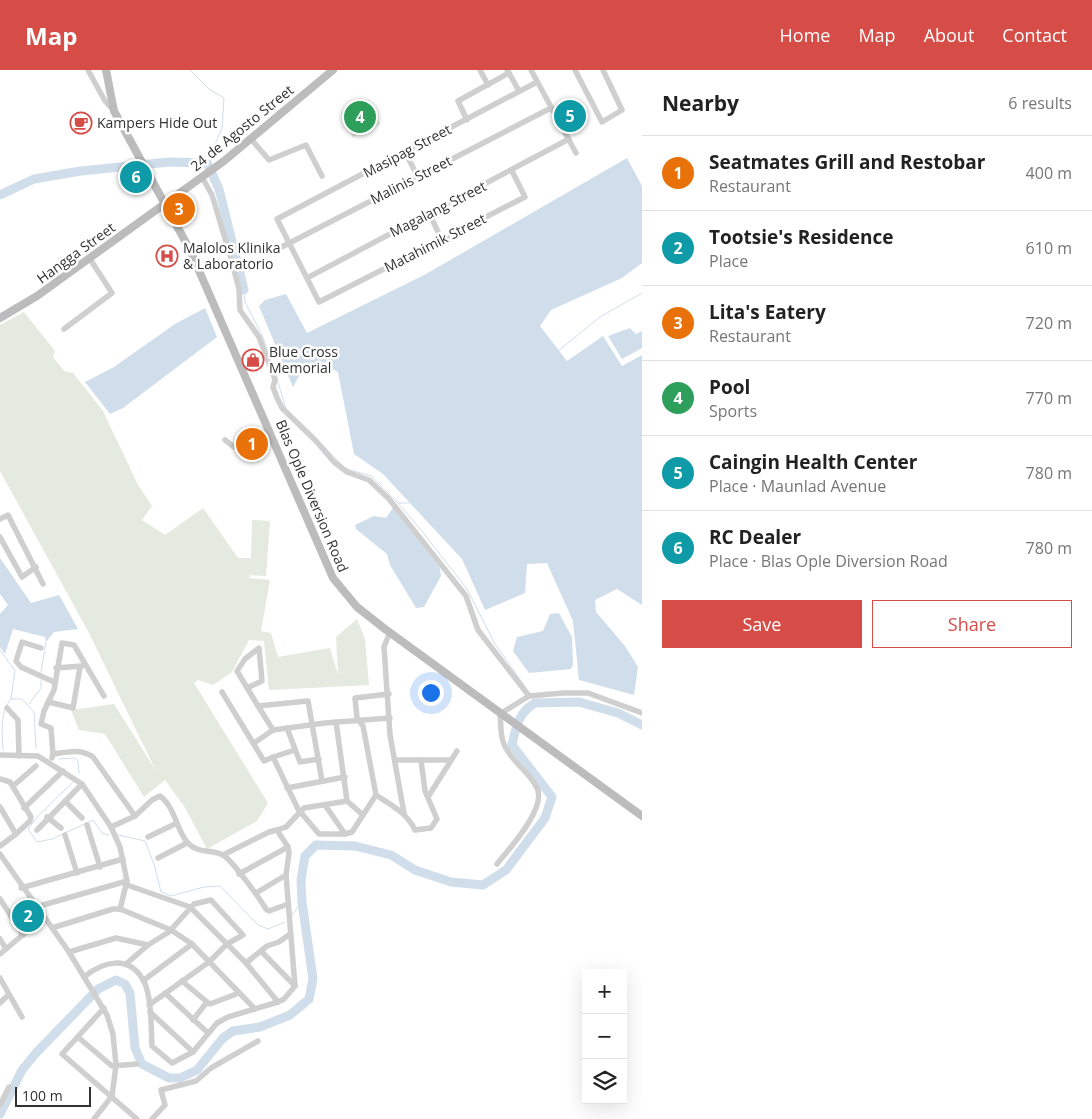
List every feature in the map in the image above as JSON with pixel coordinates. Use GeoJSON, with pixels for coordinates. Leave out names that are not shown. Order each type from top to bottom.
{"type":"FeatureCollection","features":[{"type":"Feature","properties":{"kind":"main road","name":"Blas Ople Diversion Road"},"geometry":{"type":"LineString","coordinates":[[106,70],[114,112],[190,250],[333,578],[357,608],[642,816]]}},
{"type":"Feature","properties":{"kind":"main road","name":"24 de Agosto Street"},"geometry":{"type":"LineString","coordinates":[[165,203],[220,164],[333,70]]}},
{"type":"Feature","properties":{"kind":"main road","name":"Hangga Street"},"geometry":{"type":"LineString","coordinates":[[0,318],[37,296],[165,203]]}},
{"type":"Feature","properties":{"kind":"street"},"geometry":{"type":"LineString","coordinates":[[88,70],[105,101],[114,112]]}},
{"type":"Feature","properties":{"kind":"street"},"geometry":{"type":"LineString","coordinates":[[480,70],[488,85]]}},
{"type":"Feature","properties":{"kind":"street"},"geometry":{"type":"LineString","coordinates":[[531,70],[576,153]]}},
{"type":"Feature","properties":{"kind":"street"},"geometry":{"type":"LineString","coordinates":[[576,70],[602,122],[622,110],[603,70]]}},
{"type":"Feature","properties":{"kind":"street"},"geometry":{"type":"LineString","coordinates":[[467,120],[458,101],[508,72],[519,91]]}},
{"type":"Feature","properties":{"kind":"street","name":"Masipag Street"},"geometry":{"type":"LineString","coordinates":[[289,243],[277,219],[537,82]]}},
{"type":"Feature","properties":{"kind":"street","name":"Malinis Street"},"geometry":{"type":"LineString","coordinates":[[272,252],[551,108]]}},
{"type":"Feature","properties":{"kind":"street"},"geometry":{"type":"LineString","coordinates":[[252,138],[269,160],[306,145],[322,176]]}},
{"type":"Feature","properties":{"kind":"street","name":"Magalang Street"},"geometry":{"type":"LineString","coordinates":[[307,278],[512,171],[569,139]]}},
{"type":"Feature","properties":{"kind":"street"},"geometry":{"type":"LineString","coordinates":[[405,152],[418,177]]}},
{"type":"Feature","properties":{"kind":"street","name":"Matahimik Street"},"geometry":{"type":"LineString","coordinates":[[307,278],[319,302],[525,197],[512,171]]}},
{"type":"Feature","properties":{"kind":"street"},"geometry":{"type":"LineString","coordinates":[[204,176],[212,195],[232,262],[239,289],[240,310],[258,337],[274,379],[277,398],[282,408],[316,441],[334,462],[347,472],[369,480],[389,499],[466,596],[478,630],[530,696]]}},
{"type":"Feature","properties":{"kind":"street"},"geometry":{"type":"LineString","coordinates":[[429,213],[442,240]]}},
{"type":"Feature","properties":{"kind":"street"},"geometry":{"type":"LineString","coordinates":[[289,243],[307,278]]}},
{"type":"Feature","properties":{"kind":"street"},"geometry":{"type":"LineString","coordinates":[[64,329],[112,293],[90,259]]}},
{"type":"Feature","properties":{"kind":"street"},"geometry":{"type":"LineString","coordinates":[[225,440],[234,447],[238,447],[270,430]]}},
{"type":"Feature","properties":{"kind":"street"},"geometry":{"type":"LineString","coordinates":[[0,519],[8,514],[43,584]]}},
{"type":"Feature","properties":{"kind":"street"},"geometry":{"type":"LineString","coordinates":[[0,538],[22,577],[36,567]]}},
{"type":"Feature","properties":{"kind":"street"},"geometry":{"type":"LineString","coordinates":[[390,632],[384,647],[390,735],[396,760],[404,814]]}},
{"type":"Feature","properties":{"kind":"street"},"geometry":{"type":"LineString","coordinates":[[41,648],[22,642],[16,661],[21,667],[54,682]]}},
{"type":"Feature","properties":{"kind":"street"},"geometry":{"type":"LineString","coordinates":[[50,762],[53,754],[52,728],[41,724],[44,711],[49,702],[62,643],[74,645],[84,666],[104,696]]}},
{"type":"Feature","properties":{"kind":"street"},"geometry":{"type":"LineString","coordinates":[[247,688],[262,681],[259,648],[245,659],[237,671],[247,688],[273,730]]}},
{"type":"Feature","properties":{"kind":"street"},"geometry":{"type":"LineString","coordinates":[[56,668],[84,666]]}},
{"type":"Feature","properties":{"kind":"street"},"geometry":{"type":"LineString","coordinates":[[49,702],[73,708],[84,666]]}},
{"type":"Feature","properties":{"kind":"street"},"geometry":{"type":"LineString","coordinates":[[222,692],[264,760],[296,750]]}},
{"type":"Feature","properties":{"kind":"street"},"geometry":{"type":"LineString","coordinates":[[497,864],[516,842],[535,812],[538,799],[538,789],[510,755],[503,743],[502,714],[530,696],[588,693],[642,713]]}},
{"type":"Feature","properties":{"kind":"street"},"geometry":{"type":"LineString","coordinates":[[273,757],[300,811],[319,834],[346,834],[352,832],[376,795],[363,726],[357,718],[355,698],[388,694]]}},
{"type":"Feature","properties":{"kind":"street"},"geometry":{"type":"LineString","coordinates":[[258,706],[308,701],[322,781]]}},
{"type":"Feature","properties":{"kind":"street"},"geometry":{"type":"LineString","coordinates":[[7,708],[18,720],[19,756]]}},
{"type":"Feature","properties":{"kind":"street"},"geometry":{"type":"LineString","coordinates":[[254,743],[273,730],[336,722],[360,722],[390,718]]}},
{"type":"Feature","properties":{"kind":"street"},"geometry":{"type":"LineString","coordinates":[[336,722],[347,801],[363,815]]}},
{"type":"Feature","properties":{"kind":"street"},"geometry":{"type":"LineString","coordinates":[[287,728],[300,762],[319,759]]}},
{"type":"Feature","properties":{"kind":"street"},"geometry":{"type":"LineString","coordinates":[[53,754],[78,750],[93,757],[135,816]]}},
{"type":"Feature","properties":{"kind":"street"},"geometry":{"type":"LineString","coordinates":[[428,797],[457,751]]}},
{"type":"Feature","properties":{"kind":"street"},"geometry":{"type":"LineString","coordinates":[[0,755],[38,756],[82,784],[111,827],[123,859],[127,883],[120,909]]}},
{"type":"Feature","properties":{"kind":"street"},"geometry":{"type":"LineString","coordinates":[[396,760],[451,760]]}},
{"type":"Feature","properties":{"kind":"street"},"geometry":{"type":"LineString","coordinates":[[376,795],[410,819],[415,830],[431,828],[437,819],[425,791],[421,760]]}},
{"type":"Feature","properties":{"kind":"street"},"geometry":{"type":"LineString","coordinates":[[13,786],[36,766]]}},
{"type":"Feature","properties":{"kind":"street"},"geometry":{"type":"LineString","coordinates":[[24,808],[63,771]]}},
{"type":"Feature","properties":{"kind":"street"},"geometry":{"type":"LineString","coordinates":[[287,788],[344,777]]}},
{"type":"Feature","properties":{"kind":"street"},"geometry":{"type":"LineString","coordinates":[[0,779],[5,779],[13,786],[24,808],[31,817],[16,834],[0,846]]}},
{"type":"Feature","properties":{"kind":"street"},"geometry":{"type":"LineString","coordinates":[[36,830],[82,784]]}},
{"type":"Feature","properties":{"kind":"street"},"geometry":{"type":"LineString","coordinates":[[111,827],[135,816],[152,800],[160,796],[167,801],[187,843],[197,850],[223,855],[269,832],[288,825],[300,811],[347,801]]}},
{"type":"Feature","properties":{"kind":"street"},"geometry":{"type":"LineString","coordinates":[[65,801],[82,818]]}},
{"type":"Feature","properties":{"kind":"street"},"geometry":{"type":"LineString","coordinates":[[326,805],[346,834]]}},
{"type":"Feature","properties":{"kind":"street"},"geometry":{"type":"LineString","coordinates":[[0,808],[16,834]]}},
{"type":"Feature","properties":{"kind":"street"},"geometry":{"type":"LineString","coordinates":[[47,817],[61,828]]}},
{"type":"Feature","properties":{"kind":"street"},"geometry":{"type":"LineString","coordinates":[[148,837],[177,823]]}},
{"type":"Feature","properties":{"kind":"street"},"geometry":{"type":"LineString","coordinates":[[87,824],[100,867]]}},
{"type":"Feature","properties":{"kind":"street"},"geometry":{"type":"LineString","coordinates":[[84,977],[94,968],[116,962],[126,964],[144,980],[150,1012],[152,1046],[172,1063],[193,1052],[217,1023],[228,1017],[284,999],[295,986],[286,875],[288,847],[277,830]]}},
{"type":"Feature","properties":{"kind":"street"},"geometry":{"type":"LineString","coordinates":[[65,835],[77,873]]}},
{"type":"Feature","properties":{"kind":"street"},"geometry":{"type":"LineString","coordinates":[[158,858],[187,843]]}},
{"type":"Feature","properties":{"kind":"street"},"geometry":{"type":"LineString","coordinates":[[239,874],[288,847]]}},
{"type":"Feature","properties":{"kind":"street"},"geometry":{"type":"LineString","coordinates":[[0,854],[22,888],[69,952],[104,1008],[113,1034],[116,1065],[112,1096],[97,1118]]}},
{"type":"Feature","properties":{"kind":"street"},"geometry":{"type":"LineString","coordinates":[[223,855],[256,893],[266,909],[269,911],[288,904]]}},
{"type":"Feature","properties":{"kind":"street"},"geometry":{"type":"LineString","coordinates":[[22,888],[123,859]]}},
{"type":"Feature","properties":{"kind":"street"},"geometry":{"type":"LineString","coordinates":[[256,893],[286,875]]}},
{"type":"Feature","properties":{"kind":"street"},"geometry":{"type":"LineString","coordinates":[[36,907],[127,883],[190,907],[246,963],[278,1002]]}},
{"type":"Feature","properties":{"kind":"street"},"geometry":{"type":"LineString","coordinates":[[0,899],[23,935]]}},
{"type":"Feature","properties":{"kind":"street"},"geometry":{"type":"LineString","coordinates":[[126,964],[148,945],[171,930],[190,907],[204,900],[211,900],[244,935],[227,944],[208,962],[148,1005]]}},
{"type":"Feature","properties":{"kind":"street"},"geometry":{"type":"LineString","coordinates":[[52,928],[120,909],[171,930],[192,944],[255,1009]]}},
{"type":"Feature","properties":{"kind":"street"},"geometry":{"type":"LineString","coordinates":[[0,954],[44,917]]}},
{"type":"Feature","properties":{"kind":"street"},"geometry":{"type":"LineString","coordinates":[[246,963],[261,951],[290,934]]}},
{"type":"Feature","properties":{"kind":"street"},"geometry":{"type":"LineString","coordinates":[[69,952],[116,938],[148,945]]}},
{"type":"Feature","properties":{"kind":"street"},"geometry":{"type":"LineString","coordinates":[[0,939],[6,949]]}},
{"type":"Feature","properties":{"kind":"street"},"geometry":{"type":"LineString","coordinates":[[144,980],[192,944]]}},
{"type":"Feature","properties":{"kind":"street"},"geometry":{"type":"LineString","coordinates":[[261,951],[295,986]]}},
{"type":"Feature","properties":{"kind":"street"},"geometry":{"type":"LineString","coordinates":[[0,978],[22,1017]]}},
{"type":"Feature","properties":{"kind":"street"},"geometry":{"type":"LineString","coordinates":[[182,980],[210,1004],[239,993]]}},
{"type":"Feature","properties":{"kind":"street"},"geometry":{"type":"LineString","coordinates":[[165,993],[208,1033]]}},
{"type":"Feature","properties":{"kind":"street"},"geometry":{"type":"LineString","coordinates":[[0,1003],[8,994]]}},
{"type":"Feature","properties":{"kind":"street"},"geometry":{"type":"LineString","coordinates":[[193,1020],[207,1002]]}},
{"type":"Feature","properties":{"kind":"street"},"geometry":{"type":"LineString","coordinates":[[104,1008],[79,1038],[62,1054],[137,1119]]}},
{"type":"Feature","properties":{"kind":"street"},"geometry":{"type":"LineString","coordinates":[[150,1012],[193,1052]]}},
{"type":"Feature","properties":{"kind":"street"},"geometry":{"type":"LineString","coordinates":[[79,1038],[112,1066],[137,1064]]}},
{"type":"Feature","properties":{"kind":"street"},"geometry":{"type":"LineString","coordinates":[[152,1119],[164,1105],[161,1090],[196,1081],[211,1068],[258,1041]]}},
{"type":"Feature","properties":{"kind":"street"},"geometry":{"type":"LineString","coordinates":[[0,1105],[9,1087]]}},
{"type":"Feature","properties":{"kind":"shaded area"},"geometry":{"type":"Polygon","coordinates":[[[369,100],[380,124],[353,137],[341,113],[369,100]]]}},
{"type":"Feature","properties":{"kind":"shaded area"},"geometry":{"type":"Polygon","coordinates":[[[24,312],[55,351],[53,357],[64,371],[73,373],[103,411],[138,485],[152,506],[142,520],[165,535],[203,508],[238,558],[251,558],[252,520],[270,521],[266,576],[250,575],[249,578],[270,580],[261,631],[271,633],[278,657],[330,648],[338,675],[336,637],[357,619],[365,639],[369,685],[269,690],[264,641],[249,640],[232,672],[213,685],[198,680],[194,683],[268,803],[257,821],[207,849],[184,806],[165,780],[144,797],[105,734],[79,730],[71,710],[114,704],[156,771],[89,633],[0,471],[0,325],[24,312]]]}},
{"type":"Feature","properties":{"kind":"water"},"geometry":{"type":"Polygon","coordinates":[[[627,158],[642,186],[642,263],[622,278],[551,310],[540,326],[567,361],[603,336],[622,366],[642,355],[642,605],[617,589],[595,600],[596,612],[625,646],[638,667],[634,695],[579,680],[573,621],[547,563],[527,564],[525,593],[485,610],[462,559],[383,474],[354,454],[338,372],[323,364],[305,365],[293,387],[259,306],[265,300],[286,294],[307,333],[426,274],[627,158]]]}},
{"type":"Feature","properties":{"kind":"water"},"geometry":{"type":"Polygon","coordinates":[[[205,308],[217,337],[123,408],[110,414],[85,382],[114,367],[175,324],[205,308]]]}},
{"type":"Feature","properties":{"kind":"water"},"geometry":{"type":"Polygon","coordinates":[[[630,328],[636,334],[642,331],[642,348],[622,359],[608,336],[630,328]]]}},
{"type":"Feature","properties":{"kind":"water"},"geometry":{"type":"Polygon","coordinates":[[[393,508],[440,568],[441,576],[424,607],[416,608],[390,565],[387,554],[356,529],[355,525],[374,516],[386,518],[393,508]]]}},
{"type":"Feature","properties":{"kind":"water"},"geometry":{"type":"Polygon","coordinates":[[[0,558],[31,603],[59,595],[78,629],[54,632],[46,642],[45,637],[13,629],[5,654],[0,647],[0,614],[8,605],[0,594],[0,558]]]}},
{"type":"Feature","properties":{"kind":"water"},"geometry":{"type":"Polygon","coordinates":[[[559,613],[572,637],[573,665],[571,669],[529,673],[513,651],[517,637],[543,631],[550,614],[559,613]]]}},
{"type":"Feature","properties":{"kind":"waterway"},"geometry":{"type":"LineString","coordinates":[[190,70],[209,89],[224,98],[222,128],[210,156],[209,166]]}},
{"type":"Feature","properties":{"kind":"waterway"},"geometry":{"type":"LineString","coordinates":[[0,195],[34,179],[81,171],[169,162],[207,163],[219,189],[244,290]]}},
{"type":"Feature","properties":{"kind":"waterway"},"geometry":{"type":"LineString","coordinates":[[244,290],[245,302],[262,335],[276,375]]}},
{"type":"Feature","properties":{"kind":"waterway"},"geometry":{"type":"LineString","coordinates":[[558,351],[600,317],[642,293]]}},
{"type":"Feature","properties":{"kind":"waterway"},"geometry":{"type":"LineString","coordinates":[[277,379],[286,409]]}},
{"type":"Feature","properties":{"kind":"waterway"},"geometry":{"type":"LineString","coordinates":[[300,422],[342,465]]}},
{"type":"Feature","properties":{"kind":"waterway"},"geometry":{"type":"LineString","coordinates":[[347,469],[371,476],[421,530],[467,589],[495,644],[526,688]]}},
{"type":"Feature","properties":{"kind":"waterway"},"geometry":{"type":"LineString","coordinates":[[399,503],[410,503]]}},
{"type":"Feature","properties":{"kind":"waterway"},"geometry":{"type":"LineString","coordinates":[[41,672],[46,642]]}},
{"type":"Feature","properties":{"kind":"waterway"},"geometry":{"type":"LineString","coordinates":[[0,650],[15,671],[11,699]]}},
{"type":"Feature","properties":{"kind":"waterway"},"geometry":{"type":"LineString","coordinates":[[29,704],[41,688],[41,680]]}},
{"type":"Feature","properties":{"kind":"waterway"},"geometry":{"type":"LineString","coordinates":[[532,697],[535,703]]}},
{"type":"Feature","properties":{"kind":"waterway"},"geometry":{"type":"LineString","coordinates":[[3,750],[3,716],[11,699],[22,699],[34,712],[36,748]]}},
{"type":"Feature","properties":{"kind":"waterway"},"geometry":{"type":"LineString","coordinates":[[0,1114],[22,1070],[36,1053],[98,989],[116,980],[125,984],[130,993],[135,1048],[142,1064],[169,1078],[180,1078],[197,1070],[223,1038],[233,1031],[260,1027],[290,1015],[309,999],[313,979],[302,902],[301,880],[305,856],[316,845],[355,846],[391,855],[415,870],[451,882],[483,885],[506,870],[545,818],[552,797],[512,745],[521,716],[535,703],[579,702],[618,713],[642,725]]}},
{"type":"Feature","properties":{"kind":"waterway"},"geometry":{"type":"LineString","coordinates":[[59,759],[75,758],[78,761],[79,773]]}},
{"type":"Feature","properties":{"kind":"waterway"},"geometry":{"type":"LineString","coordinates":[[73,782],[37,817],[28,829],[37,842],[52,839],[93,820],[102,833],[109,835]]}},
{"type":"Feature","properties":{"kind":"waterway"},"geometry":{"type":"LineString","coordinates":[[118,835],[145,841],[154,864],[161,892],[171,896],[204,887],[220,886],[258,925],[268,929],[285,922]]}},
{"type":"Feature","properties":{"kind":"waterway"},"geometry":{"type":"LineString","coordinates":[[292,915],[302,902]]}},
{"type":"Feature","properties":{"kind":"place","name":"Caingin Health Center"},"geometry":{"type":"Point","coordinates":[570,116]}},
{"type":"Feature","properties":{"kind":"place","name":"Pool"},"geometry":{"type":"Point","coordinates":[360,117]}},
{"type":"Feature","properties":{"kind":"place","name":"Kampers Hide Out"},"geometry":{"type":"Point","coordinates":[81,123]}},
{"type":"Feature","properties":{"kind":"place","name":"RC Dealer"},"geometry":{"type":"Point","coordinates":[136,177]}},
{"type":"Feature","properties":{"kind":"place","name":"Lita's Eatery"},"geometry":{"type":"Point","coordinates":[179,209]}},
{"type":"Feature","properties":{"kind":"place","name":"Malolos Klinika & Laboratorio"},"geometry":{"type":"Point","coordinates":[167,256]}},
{"type":"Feature","properties":{"kind":"place","name":"Blue Cross Memorial"},"geometry":{"type":"Point","coordinates":[253,360]}},
{"type":"Feature","properties":{"kind":"place","name":"Seatmates Grill and Restobar"},"geometry":{"type":"Point","coordinates":[252,444]}},
{"type":"Feature","properties":{"kind":"place","name":"Tootsie's Residence"},"geometry":{"type":"Point","coordinates":[28,916]}}]}
